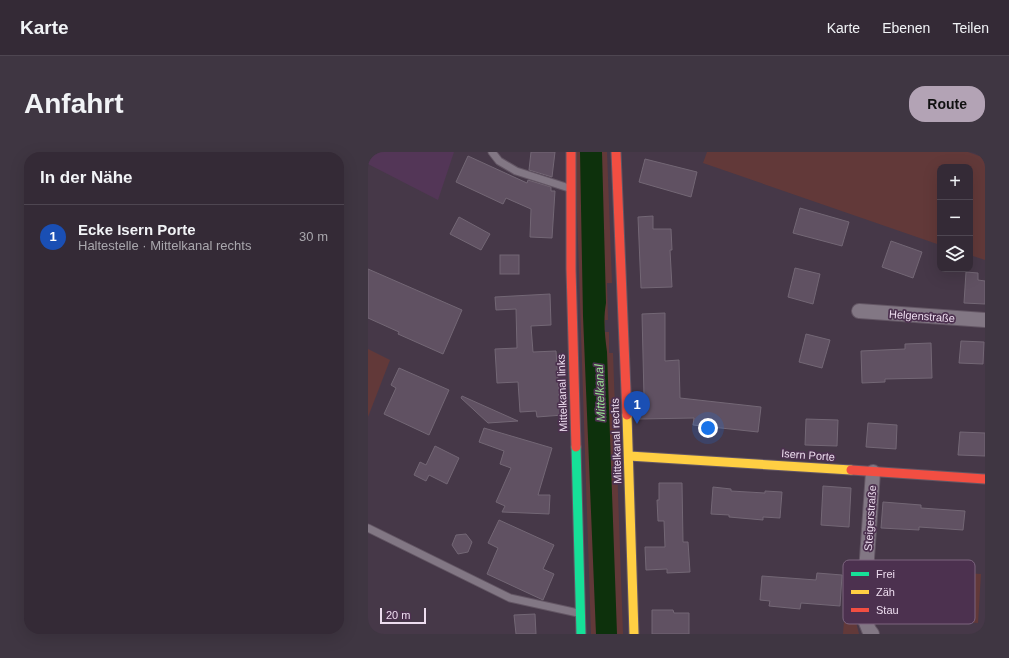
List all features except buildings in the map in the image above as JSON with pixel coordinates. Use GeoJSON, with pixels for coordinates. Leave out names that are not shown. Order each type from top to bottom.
{"type":"FeatureCollection","features":[{"type":"Feature","properties":{"kind":"street","name":"Mittelkanal links"},"geometry":{"type":"LineString","coordinates":[[571,152],[571,269],[581,634]]}},
{"type":"Feature","properties":{"kind":"street","name":"Mittelkanal rechts"},"geometry":{"type":"LineString","coordinates":[[616,152],[629,456],[634,634]]}},
{"type":"Feature","properties":{"kind":"street","name":"Helgenstraße"},"geometry":{"type":"LineString","coordinates":[[859,311],[985,320]]}},
{"type":"Feature","properties":{"kind":"street","name":"Isern Porte"},"geometry":{"type":"LineString","coordinates":[[629,456],[985,479]]}},
{"type":"Feature","properties":{"kind":"street","name":"Steigerstraße"},"geometry":{"type":"LineString","coordinates":[[867,560],[873,472]]}},
{"type":"Feature","properties":{"kind":"street","name":"Steigerstraße"},"geometry":{"type":"LineString","coordinates":[[867,624],[872,634]]}},
{"type":"Feature","properties":{"kind":"lane"},"geometry":{"type":"LineString","coordinates":[[492,152],[499,161],[516,171],[571,189]]}},
{"type":"Feature","properties":{"kind":"lane"},"geometry":{"type":"LineString","coordinates":[[368,528],[510,598],[580,614]]}},
{"type":"Feature","properties":{"kind":"shaded area"},"geometry":{"type":"Polygon","coordinates":[[[368,152],[454,152],[438,200],[368,164],[368,152]]]}},
{"type":"Feature","properties":{"kind":"shaded area"},"geometry":{"type":"Polygon","coordinates":[[[575,152],[607,152],[612,283],[607,283],[608,320],[605,320],[605,332],[609,332],[609,353],[613,353],[623,634],[591,634],[575,152]]]}},
{"type":"Feature","properties":{"kind":"shaded area"},"geometry":{"type":"Polygon","coordinates":[[[707,152],[968,152],[985,158],[985,260],[973,256],[973,164],[937,164],[937,244],[703,163],[707,152]]]}},
{"type":"Feature","properties":{"kind":"shaded area"},"geometry":{"type":"Polygon","coordinates":[[[368,349],[390,360],[368,417],[368,349]]]}},
{"type":"Feature","properties":{"kind":"shaded area"},"geometry":{"type":"Polygon","coordinates":[[[975,574],[981,574],[978,623],[975,623],[975,574]]]}},
{"type":"Feature","properties":{"kind":"shaded area"},"geometry":{"type":"Polygon","coordinates":[[[844,624],[856,624],[859,634],[843,634],[844,624]]]}},
{"type":"Feature","properties":{"kind":"water","name":"Mittelkanal"},"geometry":{"type":"Polygon","coordinates":[[[580,152],[602,152],[606,303],[605,328],[617,634],[596,634],[583,316],[580,152]]]}},
{"type":"Feature","properties":{"kind":"traffic: fast"},"geometry":{"type":"LineString","coordinates":[[576,447],[581,634]]}},
{"type":"Feature","properties":{"kind":"traffic: slow"},"geometry":{"type":"LineString","coordinates":[[627,415],[634,634]]}},
{"type":"Feature","properties":{"kind":"traffic: slow"},"geometry":{"type":"LineString","coordinates":[[629,456],[851,470]]}},
{"type":"Feature","properties":{"kind":"traffic: jam"},"geometry":{"type":"LineString","coordinates":[[571,152],[571,269],[576,447]]}},
{"type":"Feature","properties":{"kind":"traffic: jam"},"geometry":{"type":"LineString","coordinates":[[616,152],[627,415]]}},
{"type":"Feature","properties":{"kind":"traffic: jam"},"geometry":{"type":"LineString","coordinates":[[851,470],[985,479]]}},
{"type":"Feature","properties":{"kind":"place","name":"Ecke Isern Porte"},"geometry":{"type":"Point","coordinates":[637,424]}}]}
